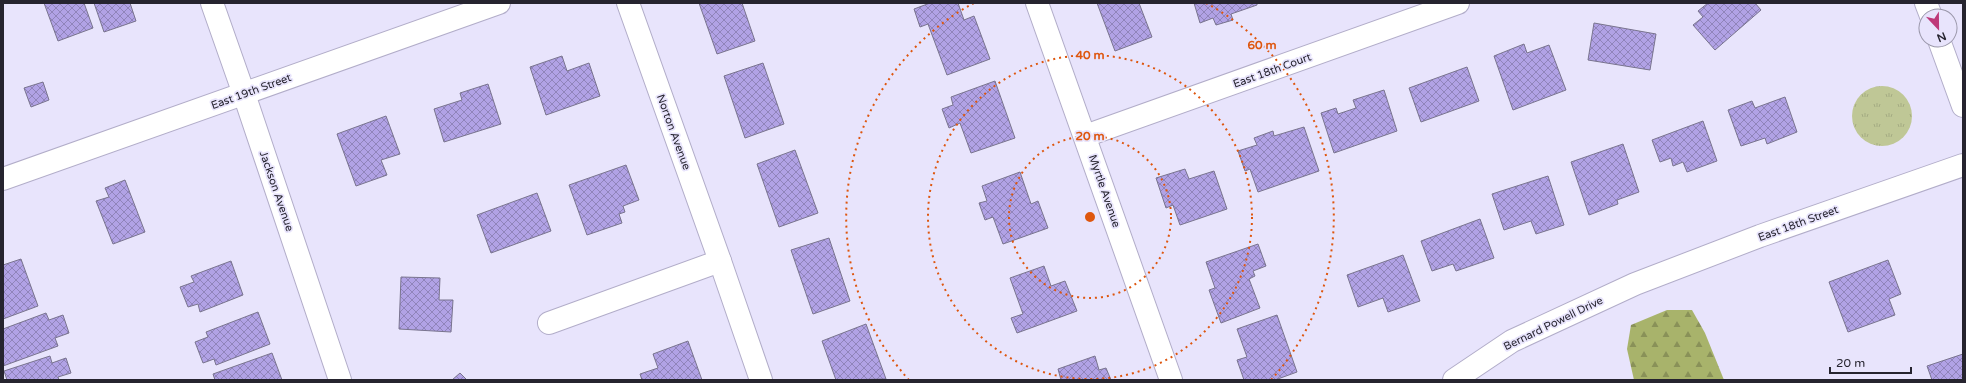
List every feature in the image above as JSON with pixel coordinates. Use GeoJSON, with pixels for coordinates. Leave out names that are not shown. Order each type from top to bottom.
{"type":"FeatureCollection","features":[{"type":"Feature","properties":{"kind":"street","name":"Jackson Avenue"},"geometry":{"type":"LineString","coordinates":[[212,3],[340,380]]}},
{"type":"Feature","properties":{"kind":"street","name":"East 19th Street"},"geometry":{"type":"LineString","coordinates":[[3,180],[499,3]]}},
{"type":"Feature","properties":{"kind":"street","name":"Norton Avenue"},"geometry":{"type":"LineString","coordinates":[[628,3],[761,380]]}},
{"type":"Feature","properties":{"kind":"street","name":"Myrtle Avenue"},"geometry":{"type":"LineString","coordinates":[[1037,3],[1171,380]]}},
{"type":"Feature","properties":{"kind":"street","name":"East 18th Court"},"geometry":{"type":"LineString","coordinates":[[1085,136],[1458,3]]}},
{"type":"Feature","properties":{"kind":"street"},"geometry":{"type":"LineString","coordinates":[[1942,48],[1963,106]]}},
{"type":"Feature","properties":{"kind":"street","name":"East 18th Street"},"geometry":{"type":"LineString","coordinates":[[1635,284],[1760,236],[1963,165]]}},
{"type":"Feature","properties":{"kind":"street"},"geometry":{"type":"LineString","coordinates":[[549,323],[720,261]]}},
{"type":"Feature","properties":{"kind":"street","name":"Bernard Powell Drive"},"geometry":{"type":"LineString","coordinates":[[1454,380],[1512,341],[1635,284]]}},
{"type":"Feature","properties":{"kind":"green space"},"geometry":{"type":"Polygon","coordinates":[[[1882,86],[1894,88],[1907,99],[1910,104],[1912,116],[1910,128],[1899,141],[1894,144],[1882,146],[1870,144],[1857,133],[1854,128],[1852,116],[1854,104],[1865,91],[1870,88],[1882,86]]]}},
{"type":"Feature","properties":{"kind":"green space"},"geometry":{"type":"Polygon","coordinates":[[[1667,310],[1692,310],[1705,333],[1724,380],[1634,380],[1627,349],[1631,325],[1667,310]]]}},
{"type":"Feature","properties":{"kind":"building"},"geometry":{"type":"Polygon","coordinates":[[[44,3],[84,3],[93,28],[58,41],[44,3]]]}},
{"type":"Feature","properties":{"kind":"building"},"geometry":{"type":"Polygon","coordinates":[[[94,3],[130,3],[136,21],[104,32],[94,3]]]}},
{"type":"Feature","properties":{"kind":"building"},"geometry":{"type":"Polygon","coordinates":[[[699,3],[742,3],[755,41],[717,54],[699,3]]]}},
{"type":"Feature","properties":{"kind":"building"},"geometry":{"type":"Polygon","coordinates":[[[930,3],[958,3],[964,20],[974,16],[990,59],[947,75],[928,24],[920,27],[914,9],[930,3]]]}},
{"type":"Feature","properties":{"kind":"building"},"geometry":{"type":"Polygon","coordinates":[[[1097,3],[1139,3],[1152,37],[1115,51],[1097,3]]]}},
{"type":"Feature","properties":{"kind":"building"},"geometry":{"type":"Polygon","coordinates":[[[1194,3],[1257,3],[1257,5],[1231,14],[1233,20],[1216,25],[1213,18],[1200,23],[1194,3]]]}},
{"type":"Feature","properties":{"kind":"building"},"geometry":{"type":"Polygon","coordinates":[[[1708,3],[1755,3],[1761,10],[1715,50],[1693,25],[1703,17],[1698,11],[1708,3]]]}},
{"type":"Feature","properties":{"kind":"building"},"geometry":{"type":"Polygon","coordinates":[[[1594,23],[1656,34],[1650,70],[1588,60],[1594,23]]]}},
{"type":"Feature","properties":{"kind":"building"},"geometry":{"type":"Polygon","coordinates":[[[1524,44],[1527,53],[1549,45],[1566,90],[1513,110],[1494,56],[1524,44]]]}},
{"type":"Feature","properties":{"kind":"building"},"geometry":{"type":"Polygon","coordinates":[[[562,56],[567,71],[589,63],[600,96],[546,115],[530,67],[562,56]]]}},
{"type":"Feature","properties":{"kind":"building"},"geometry":{"type":"Polygon","coordinates":[[[763,63],[784,124],[745,138],[724,76],[763,63]]]}},
{"type":"Feature","properties":{"kind":"building"},"geometry":{"type":"Polygon","coordinates":[[[1467,67],[1479,101],[1421,122],[1409,88],[1467,67]]]}},
{"type":"Feature","properties":{"kind":"building"},"geometry":{"type":"Polygon","coordinates":[[[995,81],[1015,138],[971,153],[960,123],[949,128],[942,109],[953,105],[951,97],[995,81]]]}},
{"type":"Feature","properties":{"kind":"building"},"geometry":{"type":"Polygon","coordinates":[[[43,82],[49,100],[31,107],[24,88],[43,82]]]}},
{"type":"Feature","properties":{"kind":"building"},"geometry":{"type":"Polygon","coordinates":[[[488,84],[501,124],[444,142],[434,109],[462,100],[460,93],[488,84]]]}},
{"type":"Feature","properties":{"kind":"building"},"geometry":{"type":"Polygon","coordinates":[[[1384,90],[1397,131],[1334,153],[1321,113],[1336,108],[1338,114],[1356,108],[1353,100],[1384,90]]]}},
{"type":"Feature","properties":{"kind":"building"},"geometry":{"type":"Polygon","coordinates":[[[1785,97],[1797,132],[1767,144],[1765,138],[1741,146],[1728,110],[1752,101],[1755,108],[1785,97]]]}},
{"type":"Feature","properties":{"kind":"building"},"geometry":{"type":"Polygon","coordinates":[[[386,116],[400,154],[381,160],[387,175],[356,186],[337,134],[386,116]]]}},
{"type":"Feature","properties":{"kind":"building"},"geometry":{"type":"Polygon","coordinates":[[[1703,121],[1717,161],[1687,172],[1683,162],[1673,166],[1671,158],[1660,162],[1652,140],[1703,121]]]}},
{"type":"Feature","properties":{"kind":"building"},"geometry":{"type":"Polygon","coordinates":[[[1304,127],[1319,171],[1258,192],[1250,169],[1245,171],[1238,151],[1257,145],[1254,138],[1273,131],[1274,136],[1304,127]]]}},
{"type":"Feature","properties":{"kind":"building"},"geometry":{"type":"Polygon","coordinates":[[[1623,144],[1639,192],[1617,200],[1618,204],[1589,215],[1571,162],[1623,144]]]}},
{"type":"Feature","properties":{"kind":"building"},"geometry":{"type":"Polygon","coordinates":[[[795,150],[818,213],[779,227],[757,164],[795,150]]]}},
{"type":"Feature","properties":{"kind":"building"},"geometry":{"type":"Polygon","coordinates":[[[626,165],[639,200],[623,206],[625,212],[619,214],[622,223],[587,235],[569,185],[626,165]]]}},
{"type":"Feature","properties":{"kind":"building"},"geometry":{"type":"Polygon","coordinates":[[[1185,169],[1189,179],[1214,171],[1227,209],[1180,225],[1173,205],[1166,208],[1156,178],[1185,169]]]}},
{"type":"Feature","properties":{"kind":"building"},"geometry":{"type":"Polygon","coordinates":[[[1020,172],[1031,204],[1038,201],[1048,228],[1003,244],[993,217],[985,220],[979,203],[987,201],[982,186],[1020,172]]]}},
{"type":"Feature","properties":{"kind":"building"},"geometry":{"type":"Polygon","coordinates":[[[1548,176],[1564,225],[1536,234],[1531,221],[1504,230],[1492,194],[1548,176]]]}},
{"type":"Feature","properties":{"kind":"building"},"geometry":{"type":"Polygon","coordinates":[[[125,180],[145,232],[113,244],[96,201],[109,197],[105,188],[125,180]]]}},
{"type":"Feature","properties":{"kind":"building"},"geometry":{"type":"Polygon","coordinates":[[[537,193],[551,231],[491,253],[477,215],[537,193]]]}},
{"type":"Feature","properties":{"kind":"building"},"geometry":{"type":"Polygon","coordinates":[[[1480,219],[1494,258],[1456,271],[1453,264],[1432,271],[1421,241],[1480,219]]]}},
{"type":"Feature","properties":{"kind":"building"},"geometry":{"type":"Polygon","coordinates":[[[829,238],[850,301],[813,314],[791,250],[829,238]]]}},
{"type":"Feature","properties":{"kind":"building"},"geometry":{"type":"Polygon","coordinates":[[[1258,244],[1266,266],[1253,271],[1255,276],[1249,279],[1260,308],[1221,323],[1209,290],[1215,288],[1206,262],[1258,244]]]}},
{"type":"Feature","properties":{"kind":"building"},"geometry":{"type":"Polygon","coordinates":[[[1403,255],[1420,301],[1388,312],[1383,298],[1358,307],[1347,275],[1403,255]]]}},
{"type":"Feature","properties":{"kind":"building"},"geometry":{"type":"Polygon","coordinates":[[[21,259],[38,306],[3,319],[3,265],[21,259]]]}},
{"type":"Feature","properties":{"kind":"building"},"geometry":{"type":"Polygon","coordinates":[[[1888,260],[1901,294],[1889,299],[1895,315],[1848,332],[1829,282],[1888,260]]]}},
{"type":"Feature","properties":{"kind":"building"},"geometry":{"type":"Polygon","coordinates":[[[231,261],[243,295],[200,312],[198,304],[188,307],[180,287],[194,282],[191,276],[231,261]]]}},
{"type":"Feature","properties":{"kind":"building"},"geometry":{"type":"Polygon","coordinates":[[[1044,266],[1051,286],[1065,281],[1077,311],[1017,333],[1011,318],[1023,314],[1010,278],[1044,266]]]}},
{"type":"Feature","properties":{"kind":"building"},"geometry":{"type":"Polygon","coordinates":[[[401,277],[440,278],[439,300],[453,300],[451,332],[399,329],[401,277]]]}},
{"type":"Feature","properties":{"kind":"building"},"geometry":{"type":"Polygon","coordinates":[[[258,312],[270,344],[216,365],[214,359],[203,363],[195,342],[208,337],[206,332],[258,312]]]}},
{"type":"Feature","properties":{"kind":"building"},"geometry":{"type":"Polygon","coordinates":[[[46,313],[49,320],[63,315],[69,333],[55,338],[58,346],[3,366],[3,329],[46,313]]]}},
{"type":"Feature","properties":{"kind":"building"},"geometry":{"type":"Polygon","coordinates":[[[1277,315],[1297,372],[1275,380],[1244,380],[1237,360],[1247,357],[1237,329],[1277,315]]]}},
{"type":"Feature","properties":{"kind":"building"},"geometry":{"type":"Polygon","coordinates":[[[866,324],[886,379],[836,380],[822,341],[866,324]]]}},
{"type":"Feature","properties":{"kind":"building"},"geometry":{"type":"Polygon","coordinates":[[[688,341],[702,380],[642,380],[640,374],[658,368],[653,354],[688,341]]]}},
{"type":"Feature","properties":{"kind":"building"},"geometry":{"type":"Polygon","coordinates":[[[272,353],[282,380],[215,380],[213,374],[272,353]]]}},
{"type":"Feature","properties":{"kind":"building"},"geometry":{"type":"Polygon","coordinates":[[[1963,354],[1963,380],[1932,380],[1927,366],[1963,354]]]}},
{"type":"Feature","properties":{"kind":"building"},"geometry":{"type":"Polygon","coordinates":[[[50,356],[52,363],[66,358],[71,373],[58,377],[59,380],[7,380],[4,371],[50,356]]]}},
{"type":"Feature","properties":{"kind":"building"},"geometry":{"type":"Polygon","coordinates":[[[1095,356],[1099,370],[1106,368],[1111,380],[1061,380],[1058,369],[1095,356]]]}},
{"type":"Feature","properties":{"kind":"building"},"geometry":{"type":"Polygon","coordinates":[[[460,373],[467,380],[452,380],[460,373]]]}}]}
